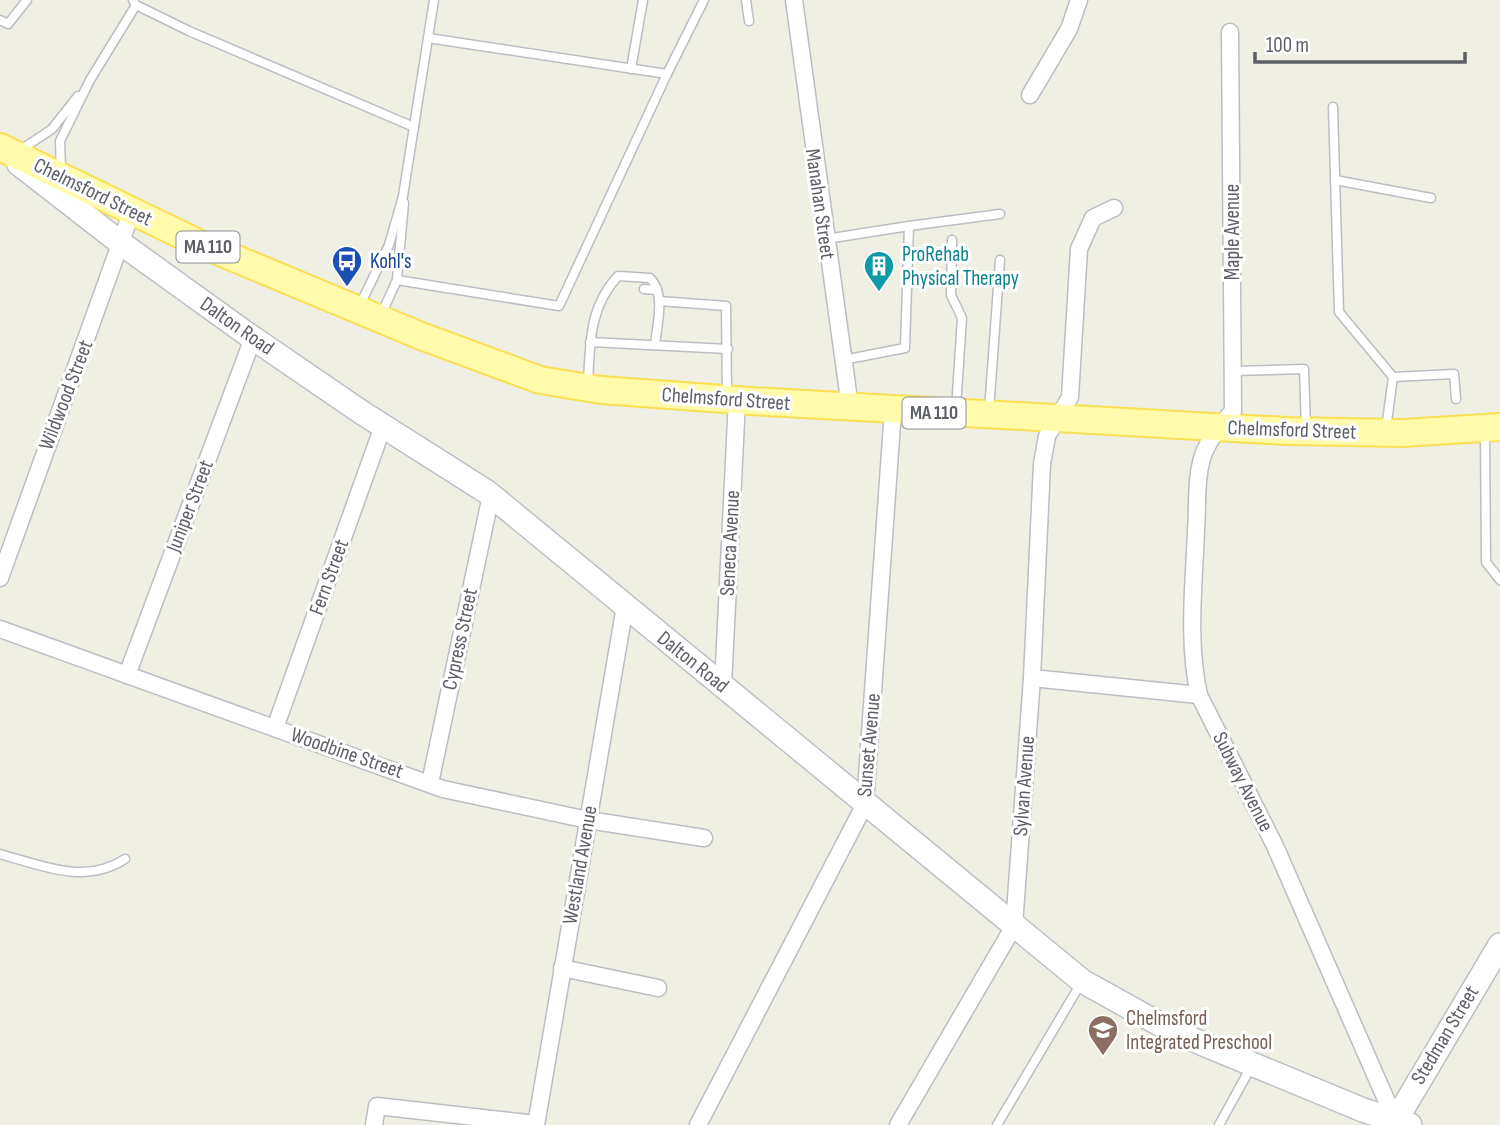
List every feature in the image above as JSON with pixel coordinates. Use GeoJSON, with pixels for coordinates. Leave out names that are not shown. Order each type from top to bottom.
{"type":"FeatureCollection","features":[{"type":"Feature","properties":{"kind":"main road","name":"Chelmsford Street"},"geometry":{"type":"LineString","coordinates":[[4,150],[196,242],[369,314],[520,374],[588,388],[955,414],[1306,431],[1385,432],[1493,428]]}},
{"type":"Feature","properties":{"kind":"street","name":"Manahan Street"},"geometry":{"type":"LineString","coordinates":[[794,0],[850,407]]}},
{"type":"Feature","properties":{"kind":"street"},"geometry":{"type":"LineString","coordinates":[[1030,94],[1069,29],[1079,0]]}},
{"type":"Feature","properties":{"kind":"street","name":"Maple Avenue"},"geometry":{"type":"LineString","coordinates":[[1218,427],[1233,411],[1230,32]]}},
{"type":"Feature","properties":{"kind":"street","name":"Dalton Road"},"geometry":{"type":"LineString","coordinates":[[4,150],[122,244],[253,338],[491,495],[1083,981],[1146,1018],[1252,1065],[1399,1123]]}},
{"type":"Feature","properties":{"kind":"street","name":"Sylvan Avenue"},"geometry":{"type":"LineString","coordinates":[[898,1125],[1014,926],[1032,678],[1042,464],[1047,436],[1070,397],[1079,249],[1093,218],[1114,208]]}},
{"type":"Feature","properties":{"kind":"street","name":"Wildwood Street"},"geometry":{"type":"LineString","coordinates":[[0,578],[132,211]]}},
{"type":"Feature","properties":{"kind":"street","name":"Juniper Street"},"geometry":{"type":"LineString","coordinates":[[127,675],[253,338]]}},
{"type":"Feature","properties":{"kind":"street","name":"Seneca Avenue"},"geometry":{"type":"LineString","coordinates":[[723,686],[732,399]]}},
{"type":"Feature","properties":{"kind":"street","name":"Sunset Avenue"},"geometry":{"type":"LineString","coordinates":[[698,1125],[866,804],[893,410]]}},
{"type":"Feature","properties":{"kind":"street","name":"Fern Street"},"geometry":{"type":"LineString","coordinates":[[275,728],[383,426]]}},
{"type":"Feature","properties":{"kind":"street","name":"Subway Avenue"},"geometry":{"type":"LineString","coordinates":[[1218,427],[1204,452],[1199,480],[1191,646],[1199,695],[1275,846],[1399,1123]]}},
{"type":"Feature","properties":{"kind":"street","name":"Cypress Street"},"geometry":{"type":"LineString","coordinates":[[430,783],[491,495]]}},
{"type":"Feature","properties":{"kind":"street","name":"Westland Avenue"},"geometry":{"type":"LineString","coordinates":[[536,1125],[625,606]]}},
{"type":"Feature","properties":{"kind":"street","name":"Woodbine Street"},"geometry":{"type":"LineString","coordinates":[[0,629],[443,789],[588,820],[704,838]]}},
{"type":"Feature","properties":{"kind":"street"},"geometry":{"type":"LineString","coordinates":[[1032,678],[1199,695]]}},
{"type":"Feature","properties":{"kind":"street","name":"Stedman Street"},"geometry":{"type":"LineString","coordinates":[[1399,1123],[1500,945]]}},
{"type":"Feature","properties":{"kind":"street"},"geometry":{"type":"LineString","coordinates":[[562,968],[659,988]]}},
{"type":"Feature","properties":{"kind":"street"},"geometry":{"type":"LineString","coordinates":[[374,1125],[377,1105],[536,1125]]}},
{"type":"Feature","properties":{"kind":"lane"},"geometry":{"type":"LineString","coordinates":[[0,20],[8,24],[27,0]]}},
{"type":"Feature","properties":{"kind":"lane"},"geometry":{"type":"LineString","coordinates":[[369,314],[403,196],[434,0]]}},
{"type":"Feature","properties":{"kind":"lane"},"geometry":{"type":"LineString","coordinates":[[631,69],[643,0]]}},
{"type":"Feature","properties":{"kind":"lane"},"geometry":{"type":"LineString","coordinates":[[397,280],[559,306],[704,0]]}},
{"type":"Feature","properties":{"kind":"lane"},"geometry":{"type":"LineString","coordinates":[[746,0],[749,21]]}},
{"type":"Feature","properties":{"kind":"lane"},"geometry":{"type":"LineString","coordinates":[[62,177],[60,141],[90,80],[134,2],[189,31],[414,127]]}},
{"type":"Feature","properties":{"kind":"lane"},"geometry":{"type":"LineString","coordinates":[[428,38],[667,74]]}},
{"type":"Feature","properties":{"kind":"lane"},"geometry":{"type":"LineString","coordinates":[[4,150],[52,129],[90,80]]}},
{"type":"Feature","properties":{"kind":"lane"},"geometry":{"type":"LineString","coordinates":[[1333,107],[1339,312],[1392,377],[1385,432]]}},
{"type":"Feature","properties":{"kind":"lane"},"geometry":{"type":"LineString","coordinates":[[1335,180],[1431,198]]}},
{"type":"Feature","properties":{"kind":"lane"},"geometry":{"type":"LineString","coordinates":[[369,314],[397,280],[405,215],[403,196]]}},
{"type":"Feature","properties":{"kind":"lane"},"geometry":{"type":"LineString","coordinates":[[825,239],[1000,214]]}},
{"type":"Feature","properties":{"kind":"lane"},"geometry":{"type":"LineString","coordinates":[[842,360],[905,348],[909,226]]}},
{"type":"Feature","properties":{"kind":"lane"},"geometry":{"type":"LineString","coordinates":[[952,240],[951,295],[962,318],[955,414]]}},
{"type":"Feature","properties":{"kind":"lane"},"geometry":{"type":"LineString","coordinates":[[989,416],[1000,260]]}},
{"type":"Feature","properties":{"kind":"lane"},"geometry":{"type":"LineString","coordinates":[[588,388],[592,319],[618,276],[649,278],[657,290],[659,301],[655,345]]}},
{"type":"Feature","properties":{"kind":"lane"},"geometry":{"type":"LineString","coordinates":[[644,289],[657,290]]}},
{"type":"Feature","properties":{"kind":"lane"},"geometry":{"type":"LineString","coordinates":[[659,301],[726,306],[732,399]]}},
{"type":"Feature","properties":{"kind":"lane"},"geometry":{"type":"LineString","coordinates":[[590,342],[728,349]]}},
{"type":"Feature","properties":{"kind":"lane"},"geometry":{"type":"LineString","coordinates":[[1233,371],[1304,369],[1306,431]]}},
{"type":"Feature","properties":{"kind":"lane"},"geometry":{"type":"LineString","coordinates":[[1392,377],[1454,374],[1457,399]]}},
{"type":"Feature","properties":{"kind":"lane"},"geometry":{"type":"LineString","coordinates":[[1493,428],[1486,562],[1500,580]]}},
{"type":"Feature","properties":{"kind":"lane"},"geometry":{"type":"LineString","coordinates":[[0,854],[79,874],[103,872],[125,859]]}},
{"type":"Feature","properties":{"kind":"lane"},"geometry":{"type":"LineString","coordinates":[[997,1125],[1083,981]]}},
{"type":"Feature","properties":{"kind":"lane"},"geometry":{"type":"LineString","coordinates":[[1219,1125],[1252,1065]]}},
{"type":"Feature","properties":{"kind":"place","name":"Kohl's"},"geometry":{"type":"Point","coordinates":[347,288]}},
{"type":"Feature","properties":{"kind":"place","name":"ProRehab Physical Therapy"},"geometry":{"type":"Point","coordinates":[879,293]}},
{"type":"Feature","properties":{"kind":"place","name":"Chelmsford Integrated Preschool"},"geometry":{"type":"Point","coordinates":[1103,1057]}}]}
